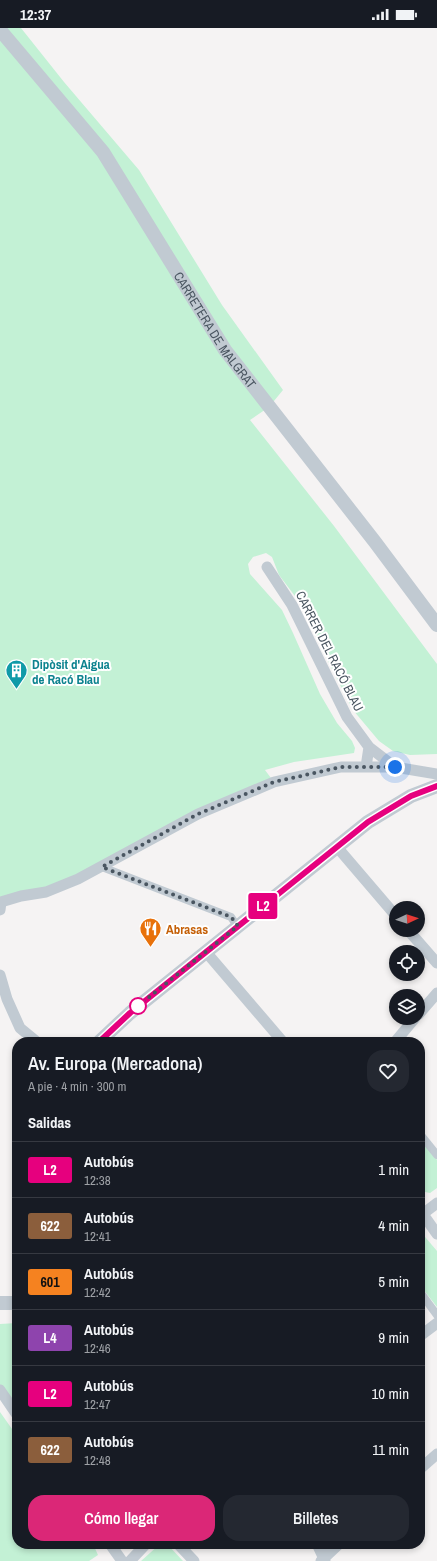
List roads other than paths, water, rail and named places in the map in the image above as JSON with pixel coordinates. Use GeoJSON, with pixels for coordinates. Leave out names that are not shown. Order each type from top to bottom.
{"type":"FeatureCollection","features":[{"type":"Feature","properties":{"kind":"street","name":"CARRETERA DE MALGRAT"},"geometry":{"type":"LineString","coordinates":[[0,30],[103,152],[225,350],[375,542],[437,625]]}},
{"type":"Feature","properties":{"kind":"street","name":"CARRER DEL RACÓ BLAU"},"geometry":{"type":"LineString","coordinates":[[267,567],[292,605],[348,717],[369,747],[395,767]]}},
{"type":"Feature","properties":{"kind":"street"},"geometry":{"type":"LineString","coordinates":[[366,767],[369,747]]}},
{"type":"Feature","properties":{"kind":"street"},"geometry":{"type":"LineString","coordinates":[[1,906],[21,896],[46,892],[78,879],[198,814],[274,782],[341,767],[395,767],[437,774]]}},
{"type":"Feature","properties":{"kind":"street"},"geometry":{"type":"LineString","coordinates":[[104,1037],[130,1013],[368,822],[411,796],[437,786]]}},
{"type":"Feature","properties":{"kind":"street"},"geometry":{"type":"LineString","coordinates":[[337,847],[389,908]]}},
{"type":"Feature","properties":{"kind":"street"},"geometry":{"type":"LineString","coordinates":[[102,867],[231,917],[238,926]]}},
{"type":"Feature","properties":{"kind":"street"},"geometry":{"type":"LineString","coordinates":[[414,937],[437,963]]}},
{"type":"Feature","properties":{"kind":"street"},"geometry":{"type":"LineString","coordinates":[[206,952],[279,1037]]}},
{"type":"Feature","properties":{"kind":"street"},"geometry":{"type":"LineString","coordinates":[[0,975],[7,999],[20,1028],[31,1037]]}},
{"type":"Feature","properties":{"kind":"street"},"geometry":{"type":"LineString","coordinates":[[425,1007],[437,993]]}},
{"type":"Feature","properties":{"kind":"street"},"geometry":{"type":"LineString","coordinates":[[399,1037],[409,1025]]}},
{"type":"Feature","properties":{"kind":"street"},"geometry":{"type":"LineString","coordinates":[[425,1140],[437,1156]]}},
{"type":"Feature","properties":{"kind":"street"},"geometry":{"type":"LineString","coordinates":[[425,1210],[437,1203]]}},
{"type":"Feature","properties":{"kind":"street"},"geometry":{"type":"LineString","coordinates":[[425,1218],[437,1234]]}},
{"type":"Feature","properties":{"kind":"street"},"geometry":{"type":"LineString","coordinates":[[425,1299],[437,1315]]}},
{"type":"Feature","properties":{"kind":"street"},"geometry":{"type":"LineString","coordinates":[[0,1303],[12,1303]]}},
{"type":"Feature","properties":{"kind":"street"},"geometry":{"type":"LineString","coordinates":[[425,1332],[437,1322]]}},
{"type":"Feature","properties":{"kind":"street"},"geometry":{"type":"LineString","coordinates":[[0,1390],[12,1408]]}},
{"type":"Feature","properties":{"kind":"street"},"geometry":{"type":"LineString","coordinates":[[425,1465],[437,1454]]}},
{"type":"Feature","properties":{"kind":"street"},"geometry":{"type":"LineString","coordinates":[[114,1549],[122,1561]]}},
{"type":"Feature","properties":{"kind":"street"},"geometry":{"type":"LineString","coordinates":[[130,1561],[141,1549]]}},
{"type":"Feature","properties":{"kind":"street"},"geometry":{"type":"LineString","coordinates":[[183,1549],[194,1561]]}},
{"type":"Feature","properties":{"kind":"street"},"geometry":{"type":"LineString","coordinates":[[320,1549],[323,1560],[334,1549]]}},
{"type":"Feature","properties":{"kind":"place","name":"Dipòsit d'Aigua de Racó Blau"},"geometry":{"type":"Point","coordinates":[17,690]}},
{"type":"Feature","properties":{"kind":"place","name":"Abrasas"},"geometry":{"type":"Point","coordinates":[150,948]}}]}
